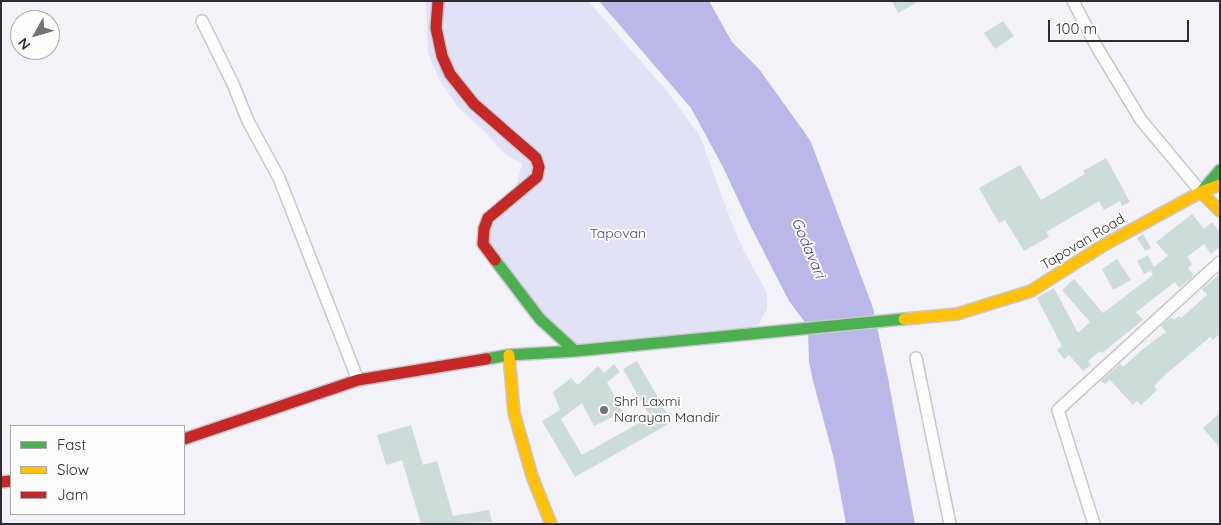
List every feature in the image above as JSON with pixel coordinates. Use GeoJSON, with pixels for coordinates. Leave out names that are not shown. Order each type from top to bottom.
{"type":"FeatureCollection","features":[{"type":"Feature","properties":{"kind":"main road"},"geometry":{"type":"LineString","coordinates":[[438,1],[436,28],[442,56],[450,74],[474,104],[536,158],[539,167],[537,177],[488,218],[484,229],[483,244],[540,319],[575,351]]}},
{"type":"Feature","properties":{"kind":"main road"},"geometry":{"type":"LineString","coordinates":[[1220,170],[1201,192],[1220,210]]}},
{"type":"Feature","properties":{"kind":"main road","name":"Tapovan Road"},"geometry":{"type":"LineString","coordinates":[[185,439],[358,380],[509,355],[575,351],[957,314],[1031,291],[1104,245],[1201,192],[1220,185]]}},
{"type":"Feature","properties":{"kind":"main road"},"geometry":{"type":"LineString","coordinates":[[509,355],[514,413],[532,476],[551,524]]}},
{"type":"Feature","properties":{"kind":"street"},"geometry":{"type":"LineString","coordinates":[[1073,1],[1140,120],[1201,192]]}},
{"type":"Feature","properties":{"kind":"street"},"geometry":{"type":"LineString","coordinates":[[202,21],[233,84],[248,121],[279,178],[358,380]]}},
{"type":"Feature","properties":{"kind":"street"},"geometry":{"type":"LineString","coordinates":[[1094,524],[1058,410],[1220,262]]}},
{"type":"Feature","properties":{"kind":"street"},"geometry":{"type":"LineString","coordinates":[[916,358],[950,524]]}},
{"type":"Feature","properties":{"kind":"green space","name":"Tapovan"},"geometry":{"type":"Polygon","coordinates":[[[426,1],[588,1],[666,90],[700,136],[731,221],[743,249],[767,293],[767,309],[759,324],[743,331],[583,348],[563,337],[478,237],[512,201],[522,164],[504,153],[457,106],[439,79],[428,53],[426,1]]]}},
{"type":"Feature","properties":{"kind":"water","name":"Godavari"},"geometry":{"type":"Polygon","coordinates":[[[599,1],[709,1],[732,42],[759,69],[811,142],[873,308],[915,524],[846,524],[834,459],[809,362],[808,330],[804,321],[789,301],[723,167],[691,108],[599,1]]]}},
{"type":"Feature","properties":{"kind":"building"},"geometry":{"type":"Polygon","coordinates":[[[892,1],[919,1],[898,13],[892,1]]]}},
{"type":"Feature","properties":{"kind":"building"},"geometry":{"type":"Polygon","coordinates":[[[1003,21],[1014,36],[995,49],[984,33],[1003,21]]]}},
{"type":"Feature","properties":{"kind":"building"},"geometry":{"type":"Polygon","coordinates":[[[1106,158],[1130,202],[1122,206],[1120,201],[1104,210],[1099,201],[1046,232],[1049,237],[1024,251],[1005,220],[999,223],[979,188],[1020,165],[1041,200],[1085,174],[1083,171],[1106,158]]]}},
{"type":"Feature","properties":{"kind":"building"},"geometry":{"type":"Polygon","coordinates":[[[1192,214],[1204,229],[1212,222],[1220,233],[1220,247],[1211,254],[1204,244],[1187,257],[1192,264],[1188,268],[1194,276],[1179,288],[1175,282],[1136,312],[1143,320],[1102,353],[1100,351],[1088,361],[1091,365],[1083,371],[1069,355],[1064,359],[1057,350],[1062,346],[1037,298],[1054,288],[1078,333],[1090,322],[1062,290],[1074,279],[1103,313],[1153,275],[1151,271],[1144,274],[1137,261],[1148,255],[1154,267],[1168,256],[1156,242],[1192,214]]]}},
{"type":"Feature","properties":{"kind":"building"},"geometry":{"type":"Polygon","coordinates":[[[1143,234],[1151,248],[1145,251],[1137,238],[1143,234]]]}},
{"type":"Feature","properties":{"kind":"building"},"geometry":{"type":"Polygon","coordinates":[[[1117,259],[1131,280],[1113,290],[1102,269],[1117,259]]]}},
{"type":"Feature","properties":{"kind":"building"},"geometry":{"type":"Polygon","coordinates":[[[1220,274],[1220,334],[1213,340],[1210,337],[1166,374],[1154,386],[1157,390],[1141,405],[1137,401],[1133,405],[1110,380],[1105,384],[1101,381],[1120,364],[1123,367],[1166,332],[1161,326],[1171,317],[1174,320],[1179,316],[1181,318],[1207,295],[1202,289],[1220,274]]]}},
{"type":"Feature","properties":{"kind":"building"},"geometry":{"type":"Polygon","coordinates":[[[637,361],[672,422],[575,477],[542,421],[560,410],[553,392],[571,378],[578,385],[598,366],[604,373],[614,364],[620,372],[607,382],[623,412],[594,426],[582,403],[561,419],[582,455],[650,417],[623,369],[637,361]]]}},
{"type":"Feature","properties":{"kind":"building"},"geometry":{"type":"Polygon","coordinates":[[[1220,413],[1220,448],[1203,428],[1220,413]]]}},
{"type":"Feature","properties":{"kind":"building"},"geometry":{"type":"Polygon","coordinates":[[[411,425],[423,465],[437,461],[453,516],[489,510],[492,522],[421,524],[402,460],[386,465],[377,435],[411,425]]]}},
{"type":"Feature","properties":{"kind":"traffic: fast"},"geometry":{"type":"LineString","coordinates":[[1202,191],[1220,170]]}},
{"type":"Feature","properties":{"kind":"traffic: fast"},"geometry":{"type":"LineString","coordinates":[[495,260],[540,319],[575,351]]}},
{"type":"Feature","properties":{"kind":"traffic: fast"},"geometry":{"type":"LineString","coordinates":[[486,359],[509,355],[575,351],[904,319]]}},
{"type":"Feature","properties":{"kind":"traffic: slow"},"geometry":{"type":"LineString","coordinates":[[904,319],[957,314],[1031,291],[1104,245],[1201,192],[1220,185]]}},
{"type":"Feature","properties":{"kind":"traffic: slow"},"geometry":{"type":"LineString","coordinates":[[1201,192],[1220,211]]}},
{"type":"Feature","properties":{"kind":"traffic: slow"},"geometry":{"type":"LineString","coordinates":[[509,355],[514,413],[532,476],[551,524]]}},
{"type":"Feature","properties":{"kind":"traffic: jam"},"geometry":{"type":"LineString","coordinates":[[438,1],[436,28],[442,56],[450,74],[474,104],[536,158],[539,167],[537,177],[488,218],[484,229],[483,244],[495,260]]}},
{"type":"Feature","properties":{"kind":"traffic: jam"},"geometry":{"type":"LineString","coordinates":[[185,439],[358,380],[486,359]]}},
{"type":"Feature","properties":{"kind":"traffic: jam"},"geometry":{"type":"LineString","coordinates":[[1,482],[10,481]]}},
{"type":"Feature","properties":{"kind":"place","name":"Shri Laxmi Narayan Mandir"},"geometry":{"type":"Point","coordinates":[604,410]}}]}
